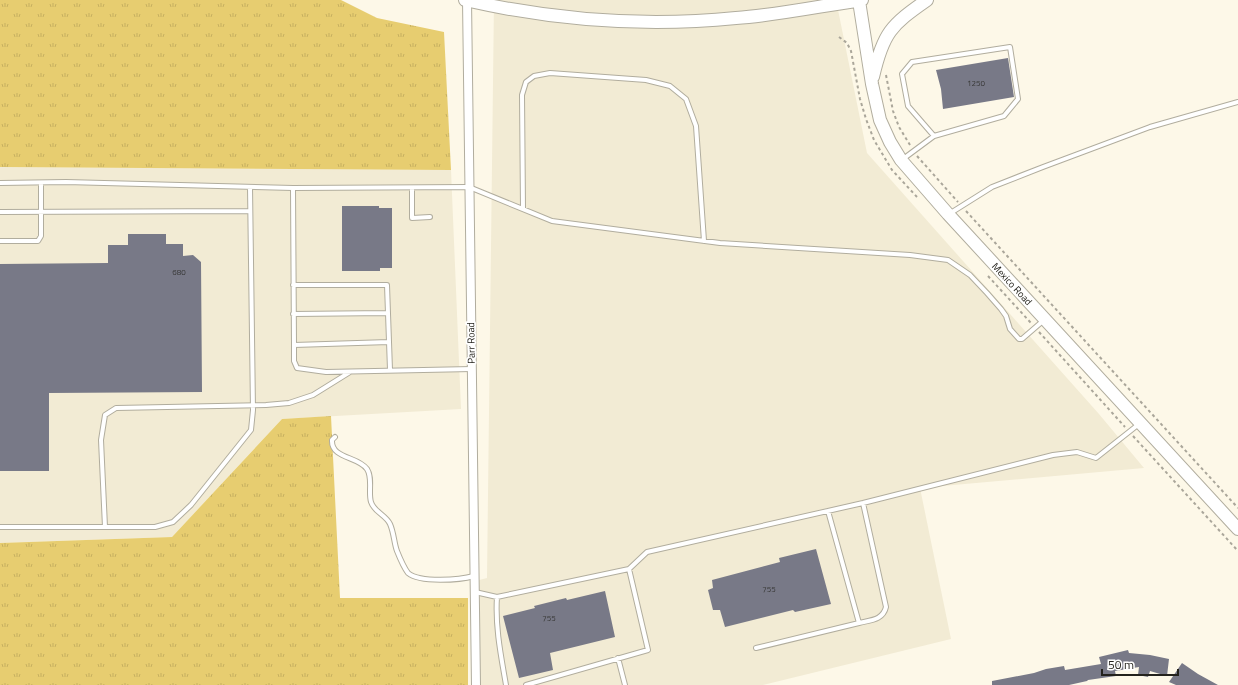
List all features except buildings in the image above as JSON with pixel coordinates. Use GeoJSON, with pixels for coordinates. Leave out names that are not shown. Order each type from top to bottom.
{"type":"FeatureCollection","features":[{"type":"Feature","properties":{"kind":"street"},"geometry":{"type":"LineString","coordinates":[[467,0],[552,15],[618,20],[660,21],[736,18],[784,13],[862,0]]}},
{"type":"Feature","properties":{"kind":"street","name":"Parr Road"},"geometry":{"type":"LineString","coordinates":[[467,0],[476,685]]}},
{"type":"Feature","properties":{"kind":"street","name":"Mexico Road"},"geometry":{"type":"LineString","coordinates":[[858,0],[872,84],[880,120],[890,142],[901,160],[948,214],[1139,424],[1238,529]]}},
{"type":"Feature","properties":{"kind":"street"},"geometry":{"type":"LineString","coordinates":[[872,84],[879,53],[885,39],[897,22],[928,0]]}},
{"type":"Feature","properties":{"kind":"lane"},"geometry":{"type":"LineString","coordinates":[[901,160],[934,136],[1004,116],[1018,99],[1010,47],[912,62],[902,74],[908,106],[934,136]]}},
{"type":"Feature","properties":{"kind":"lane"},"geometry":{"type":"LineString","coordinates":[[523,209],[522,95],[526,82],[534,76],[550,73],[646,80],[670,86],[686,99],[696,126],[704,240]]}},
{"type":"Feature","properties":{"kind":"lane"},"geometry":{"type":"LineString","coordinates":[[948,214],[992,187],[1150,127],[1238,102]]}},
{"type":"Feature","properties":{"kind":"lane"},"geometry":{"type":"LineString","coordinates":[[0,183],[293,188],[469,187],[552,221],[704,240],[910,255],[948,260],[970,274],[1001,309],[1006,316],[1010,329],[1019,339],[1022,339],[1045,320]]}},
{"type":"Feature","properties":{"kind":"lane"},"geometry":{"type":"LineString","coordinates":[[0,241],[38,240],[41,236],[41,183]]}},
{"type":"Feature","properties":{"kind":"lane"},"geometry":{"type":"LineString","coordinates":[[0,527],[155,527],[173,522],[191,505],[251,430],[250,187]]}},
{"type":"Feature","properties":{"kind":"lane"},"geometry":{"type":"LineString","coordinates":[[293,188],[294,361],[297,368],[326,372],[472,369]]}},
{"type":"Feature","properties":{"kind":"lane"},"geometry":{"type":"LineString","coordinates":[[412,188],[412,218],[430,218]]}},
{"type":"Feature","properties":{"kind":"lane"},"geometry":{"type":"LineString","coordinates":[[0,212],[250,211]]}},
{"type":"Feature","properties":{"kind":"lane"},"geometry":{"type":"LineString","coordinates":[[293,285],[387,285],[390,370]]}},
{"type":"Feature","properties":{"kind":"lane"},"geometry":{"type":"LineString","coordinates":[[293,314],[388,313]]}},
{"type":"Feature","properties":{"kind":"lane"},"geometry":{"type":"LineString","coordinates":[[294,345],[389,342]]}},
{"type":"Feature","properties":{"kind":"lane"},"geometry":{"type":"LineString","coordinates":[[105,527],[102,440],[105,415],[116,408],[289,403],[313,395],[350,371]]}},
{"type":"Feature","properties":{"kind":"lane"},"geometry":{"type":"LineString","coordinates":[[475,592],[497,597],[629,569],[648,552],[863,503],[1053,455],[1077,452],[1096,458],[1139,424]]}},
{"type":"Feature","properties":{"kind":"lane"},"geometry":{"type":"LineString","coordinates":[[335,437],[332,440],[334,449],[339,453],[355,460],[367,469],[369,474],[370,498],[372,506],[388,521],[392,529],[397,551],[408,572],[417,577],[427,579],[466,578],[474,576]]}},
{"type":"Feature","properties":{"kind":"lane"},"geometry":{"type":"LineString","coordinates":[[756,648],[880,618],[885,613],[886,608],[863,503]]}},
{"type":"Feature","properties":{"kind":"lane"},"geometry":{"type":"LineString","coordinates":[[828,510],[859,623]]}},
{"type":"Feature","properties":{"kind":"lane"},"geometry":{"type":"LineString","coordinates":[[526,685],[648,650],[629,569]]}},
{"type":"Feature","properties":{"kind":"lane"},"geometry":{"type":"LineString","coordinates":[[497,597],[496,614],[498,641],[506,685]]}},
{"type":"Feature","properties":{"kind":"lane"},"geometry":{"type":"LineString","coordinates":[[618,658],[625,685]]}},
{"type":"Feature","properties":{"kind":"path"},"geometry":{"type":"LineString","coordinates":[[885,73],[897,122],[922,163],[1238,508]]}},
{"type":"Feature","properties":{"kind":"shaded area"},"geometry":{"type":"Polygon","coordinates":[[[494,0],[836,0],[867,153],[1099,414],[1144,468],[920,488],[951,639],[763,685],[476,685],[475,581],[487,578],[494,0]]]}},
{"type":"Feature","properties":{"kind":"shaded area"},"geometry":{"type":"Polygon","coordinates":[[[0,167],[451,170],[461,409],[282,419],[172,537],[0,543],[0,167]]]}},
{"type":"Feature","properties":{"kind":"green space"},"geometry":{"type":"Polygon","coordinates":[[[0,0],[341,0],[377,18],[444,32],[451,170],[0,167],[0,0]]]}},
{"type":"Feature","properties":{"kind":"green space"},"geometry":{"type":"Polygon","coordinates":[[[331,416],[340,598],[468,598],[468,685],[0,685],[0,543],[172,537],[282,419],[331,416]]]}}]}
